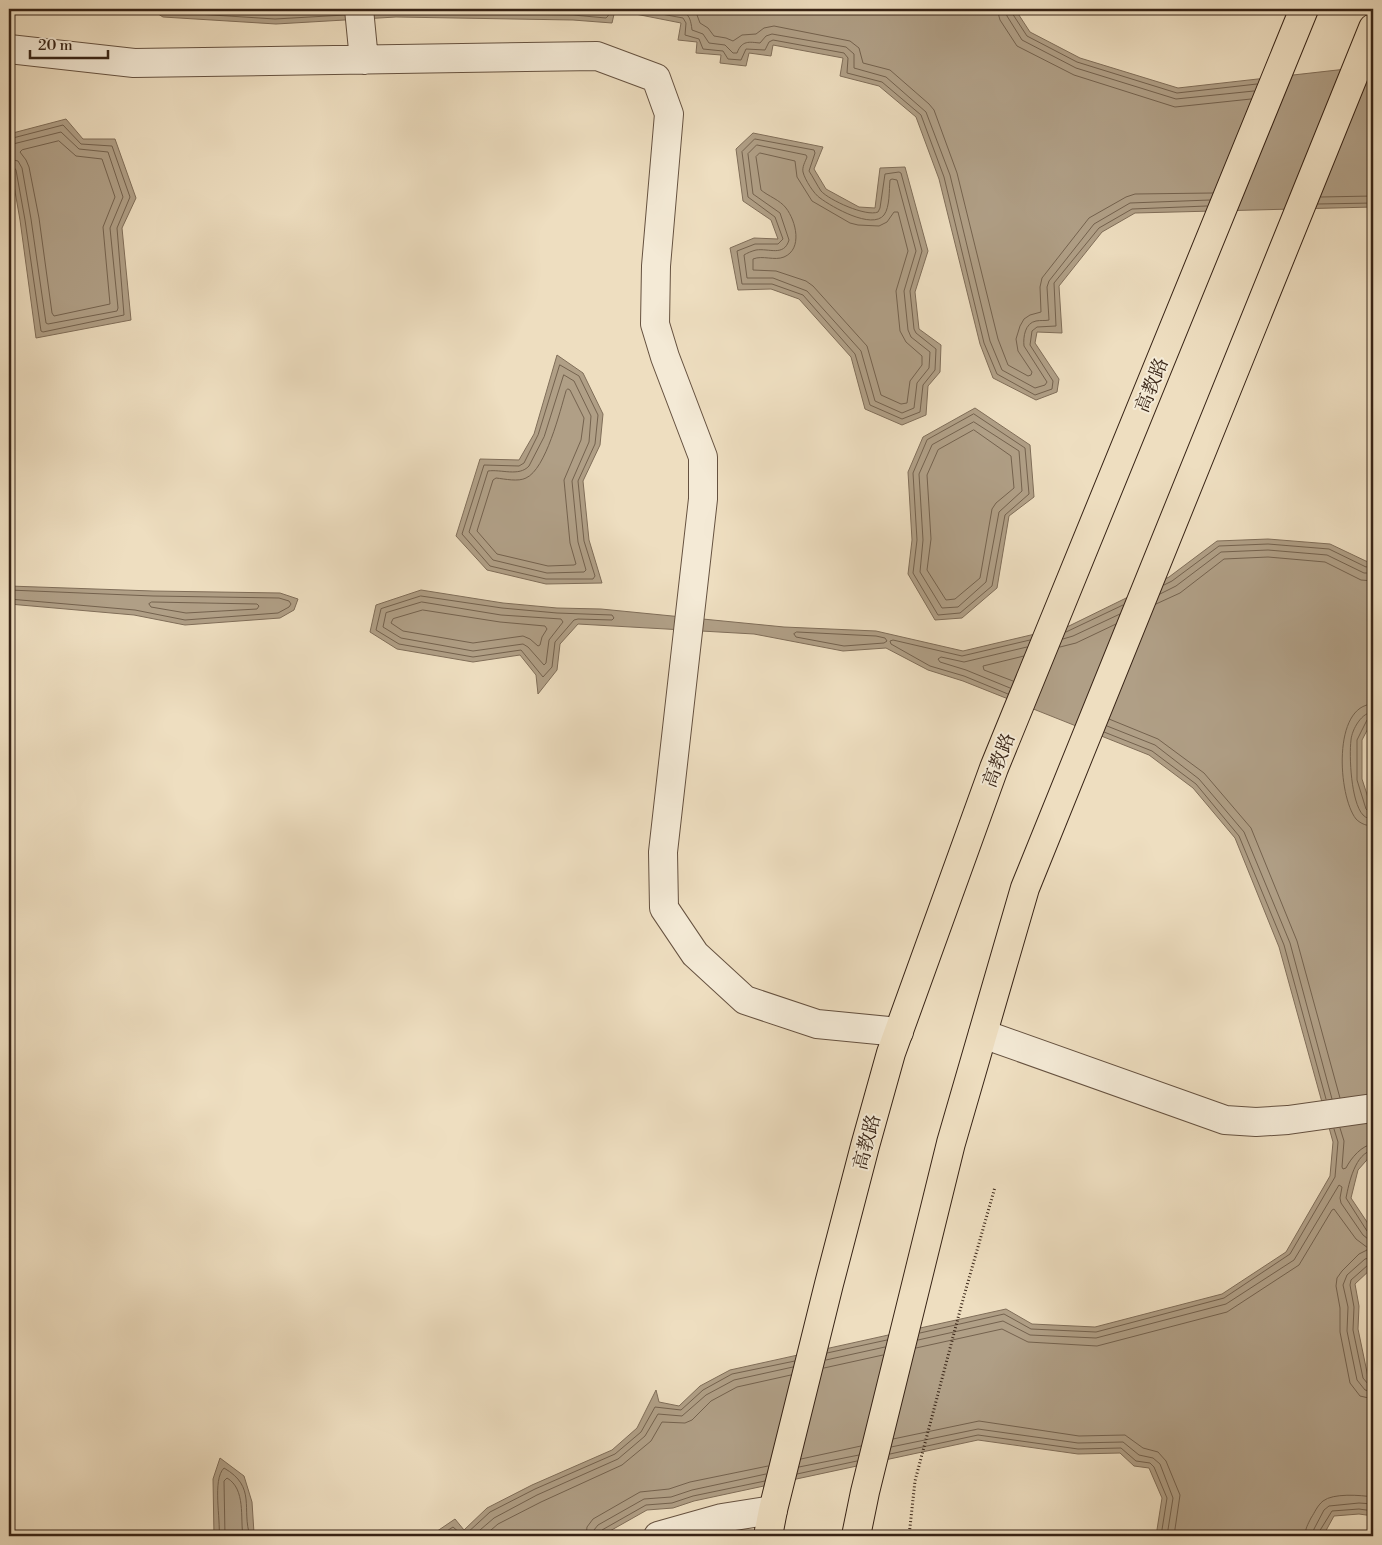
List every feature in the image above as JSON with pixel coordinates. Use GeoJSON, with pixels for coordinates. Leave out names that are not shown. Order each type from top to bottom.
{"type":"FeatureCollection","features":[{"type":"Feature","properties":{"kind":"main road","name":"高教路"},"geometry":{"type":"LineString","coordinates":[[771,1523],[829,1284],[891,1053],[994,768],[1304,9]]}},
{"type":"Feature","properties":{"kind":"main road"},"geometry":{"type":"LineString","coordinates":[[856,1536],[865,1492],[951,1144],[1025,888],[1373,28]]}},
{"type":"Feature","properties":{"kind":"street"},"geometry":{"type":"LineString","coordinates":[[359,9],[364,60]]}},
{"type":"Feature","properties":{"kind":"street"},"geometry":{"type":"LineString","coordinates":[[9,49],[134,63],[597,56],[656,78],[669,114],[656,266],[655,324],[664,356],[703,457],[703,499],[663,852],[664,908],[695,954],[745,1000],[817,1024],[899,1032]]}},
{"type":"Feature","properties":{"kind":"street"},"geometry":{"type":"LineString","coordinates":[[983,1034],[1225,1120],[1256,1122],[1288,1120],[1373,1108]]}},
{"type":"Feature","properties":{"kind":"street"},"geometry":{"type":"LineString","coordinates":[[658,1536],[722,1518],[771,1523]]}},
{"type":"Feature","properties":{"kind":"path"},"geometry":{"type":"LineString","coordinates":[[909,1536],[916,1482],[962,1303],[995,1187]]}},
{"type":"Feature","properties":{"kind":"water"},"geometry":{"type":"Polygon","coordinates":[[[150,9],[1015,9],[1030,32],[1080,58],[1178,88],[1373,66],[1373,207],[1135,213],[1102,232],[1059,286],[1062,333],[1037,332],[1035,343],[1059,379],[1057,392],[1036,400],[993,378],[980,344],[939,179],[916,117],[879,86],[840,76],[843,58],[773,45],[771,56],[749,53],[746,66],[720,63],[721,55],[696,53],[697,42],[678,40],[681,23],[615,10],[612,23],[573,20],[396,17],[276,24],[163,17],[150,9]]]}},
{"type":"Feature","properties":{"kind":"water"},"geometry":{"type":"Polygon","coordinates":[[[66,119],[83,139],[115,139],[136,198],[122,228],[131,320],[36,338],[20,220],[9,157],[9,134],[66,119]]]}},
{"type":"Feature","properties":{"kind":"water"},"geometry":{"type":"Polygon","coordinates":[[[753,133],[823,147],[814,169],[826,189],[859,207],[875,208],[880,168],[905,167],[928,251],[915,292],[919,329],[941,345],[940,372],[928,386],[926,415],[902,425],[865,409],[851,357],[799,299],[771,289],[738,290],[730,248],[754,238],[778,239],[771,220],[743,201],[736,149],[753,133]]]}},
{"type":"Feature","properties":{"kind":"water"},"geometry":{"type":"Polygon","coordinates":[[[557,355],[583,373],[603,414],[600,445],[583,481],[589,540],[602,583],[546,584],[487,570],[456,536],[480,459],[519,460],[534,434],[557,355]]]}},
{"type":"Feature","properties":{"kind":"water"},"geometry":{"type":"Polygon","coordinates":[[[975,408],[1030,445],[1034,497],[1009,516],[997,588],[962,618],[935,620],[908,574],[912,540],[908,472],[923,437],[975,408]]]}},
{"type":"Feature","properties":{"kind":"water"},"geometry":{"type":"Polygon","coordinates":[[[1373,525],[1373,719],[1362,740],[1362,779],[1373,813],[1373,1153],[1358,1170],[1351,1198],[1373,1231],[1372,1268],[1355,1284],[1359,1306],[1358,1329],[1368,1377],[1373,1382],[1373,1516],[1359,1514],[1334,1516],[1323,1536],[1156,1536],[1162,1498],[1149,1468],[1134,1466],[1120,1453],[1078,1454],[978,1440],[694,1501],[673,1508],[647,1510],[601,1536],[430,1536],[455,1519],[464,1530],[487,1508],[532,1485],[612,1450],[637,1428],[656,1390],[659,1402],[679,1406],[700,1386],[730,1370],[1006,1309],[1032,1324],[1095,1327],[1222,1294],[1286,1252],[1330,1176],[1333,1142],[1279,947],[1235,838],[1193,788],[1149,755],[963,681],[928,670],[886,648],[843,651],[754,634],[578,624],[560,644],[557,670],[538,694],[536,675],[520,655],[473,662],[397,649],[370,632],[376,605],[421,590],[503,603],[557,608],[601,609],[784,627],[876,631],[963,651],[1069,626],[1169,577],[1217,541],[1268,539],[1330,544],[1370,563],[1370,526],[1373,525]]]}},
{"type":"Feature","properties":{"kind":"water"},"geometry":{"type":"Polygon","coordinates":[[[9,586],[280,593],[298,599],[294,610],[280,618],[185,625],[134,615],[9,604],[9,586]]]}},
{"type":"Feature","properties":{"kind":"water"},"geometry":{"type":"Polygon","coordinates":[[[220,1458],[244,1476],[252,1502],[254,1533],[257,1536],[214,1536],[213,1479],[220,1458]]]}}]}
